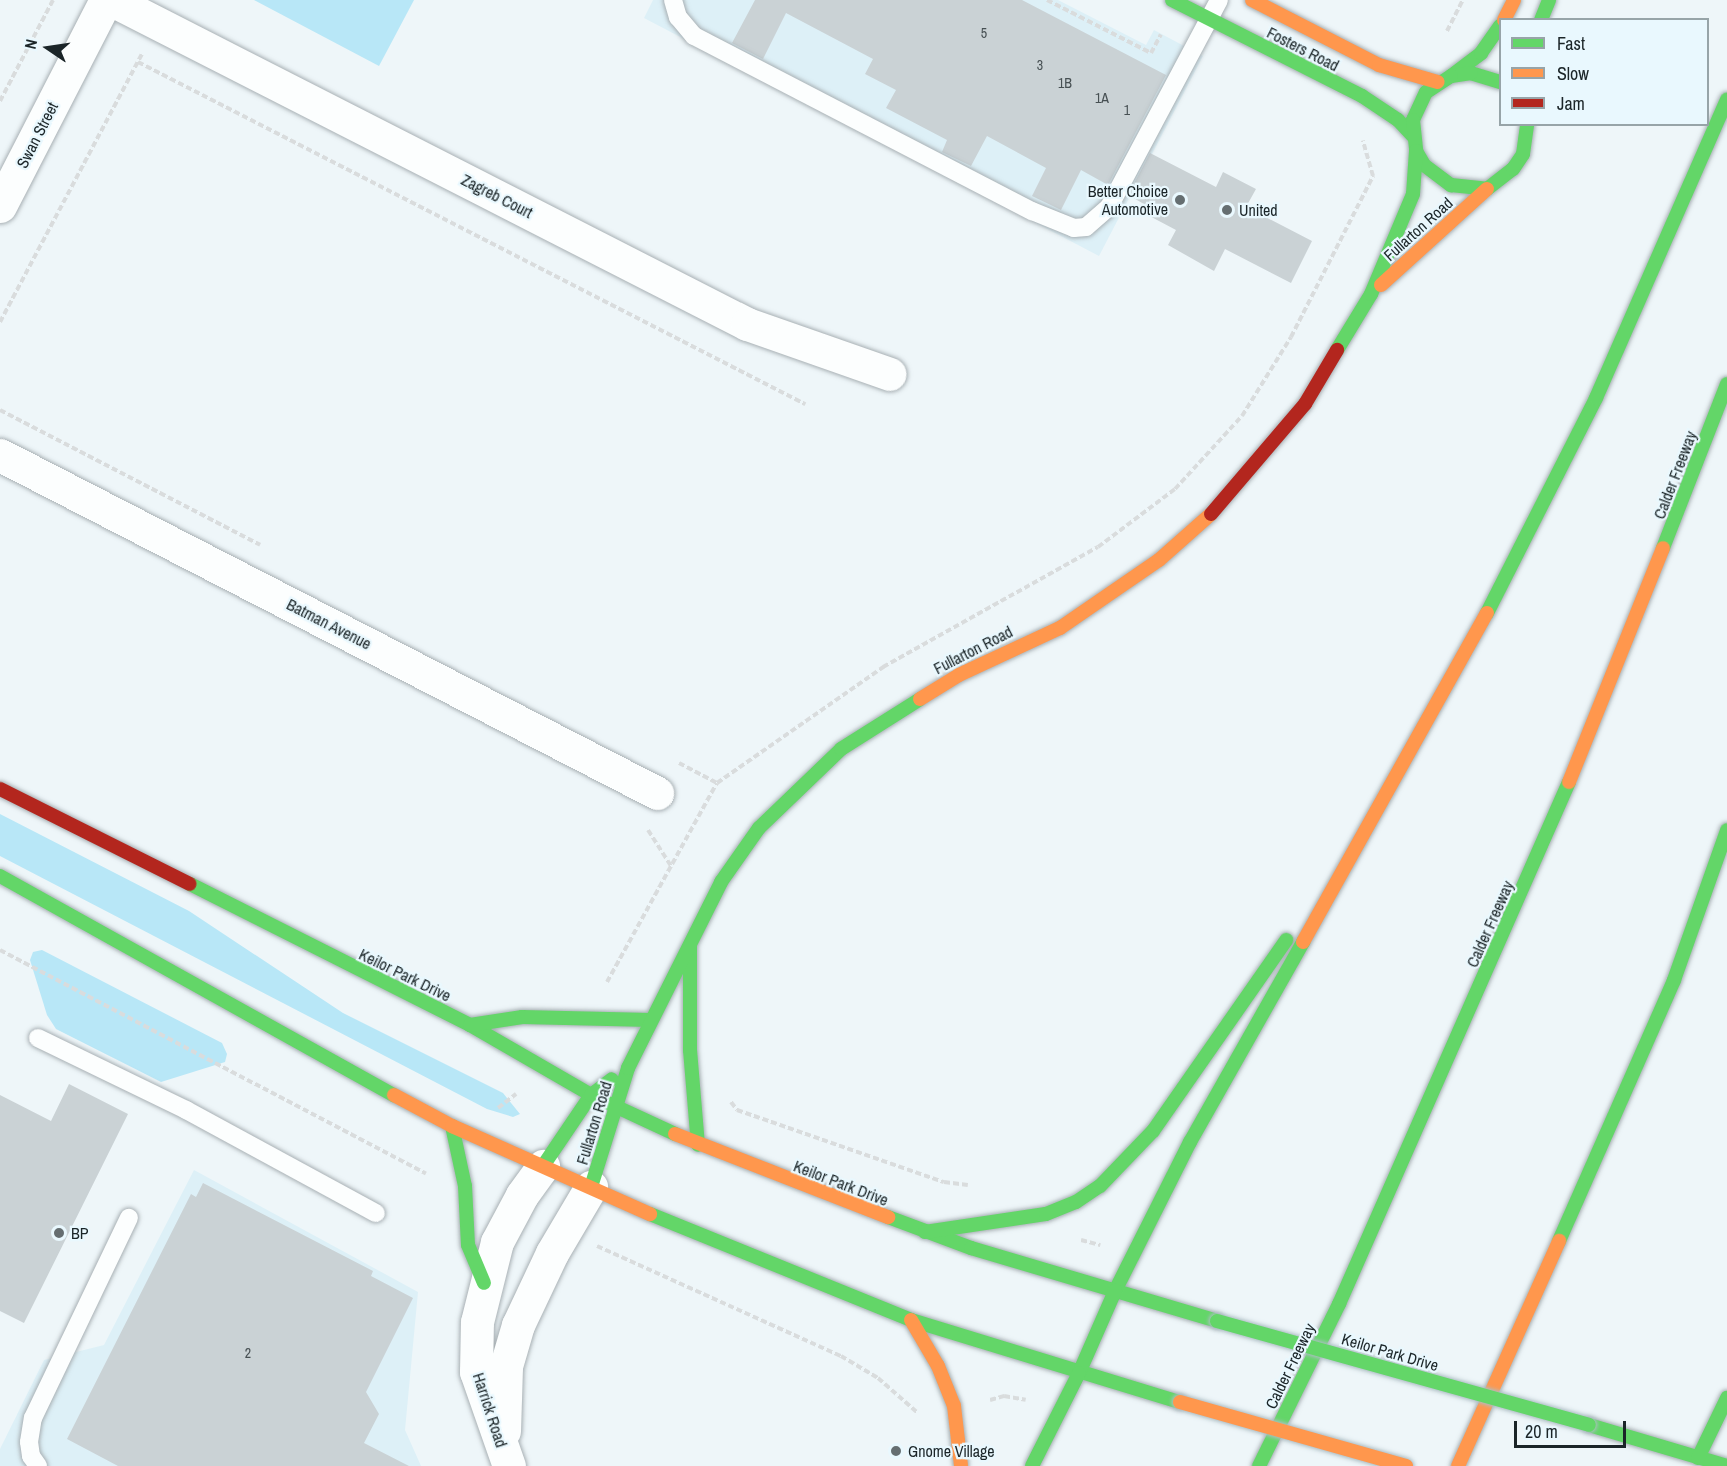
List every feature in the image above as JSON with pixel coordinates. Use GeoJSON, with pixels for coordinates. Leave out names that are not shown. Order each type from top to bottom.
{"type":"FeatureCollection","features":[{"type":"Feature","properties":{"kind":"main road","name":"Fosters Road"},"geometry":{"type":"LineString","coordinates":[[1172,0],[1362,96],[1398,120],[1413,136]]}},
{"type":"Feature","properties":{"kind":"main road","name":"Fosters Road"},"geometry":{"type":"LineString","coordinates":[[1252,0],[1379,65],[1438,82]]}},
{"type":"Feature","properties":{"kind":"main road"},"geometry":{"type":"LineString","coordinates":[[1505,18],[1514,0]]}},
{"type":"Feature","properties":{"kind":"main road"},"geometry":{"type":"LineString","coordinates":[[1542,18],[1549,0]]}},
{"type":"Feature","properties":{"kind":"main road"},"geometry":{"type":"LineString","coordinates":[[1487,189],[1450,185],[1436,177],[1416,151],[1413,136],[1418,106],[1438,82],[1451,76],[1481,53],[1499,27]]}},
{"type":"Feature","properties":{"kind":"main road"},"geometry":{"type":"LineString","coordinates":[[1451,76],[1471,73],[1499,82]]}},
{"type":"Feature","properties":{"kind":"main road"},"geometry":{"type":"LineString","coordinates":[[1032,1466],[1079,1373],[1131,1254],[1190,1142],[1468,651],[1591,409],[1727,100]]}},
{"type":"Feature","properties":{"kind":"main road","name":"Fullarton Road"},"geometry":{"type":"LineString","coordinates":[[1371,294],[1487,189],[1513,169],[1523,154],[1527,126]]}},
{"type":"Feature","properties":{"kind":"main road","name":"Fullarton Road"},"geometry":{"type":"LineString","coordinates":[[591,1187],[618,1107],[628,1068],[690,939],[721,882],[759,828],[842,749],[949,680],[1060,628],[1099,603],[1159,560],[1219,507],[1305,404],[1371,294],[1410,204],[1416,179],[1416,151]]}},
{"type":"Feature","properties":{"kind":"main road","name":"Calder Freeway"},"geometry":{"type":"LineString","coordinates":[[1259,1466],[1339,1304],[1575,770],[1727,384]]}},
{"type":"Feature","properties":{"kind":"main road","name":"Keilor Park Drive"},"geometry":{"type":"LineString","coordinates":[[0,789],[470,1025],[544,1070],[591,1095],[698,1145],[925,1232],[1217,1321],[1589,1425],[1696,1462],[1727,1466]]}},
{"type":"Feature","properties":{"kind":"main road"},"geometry":{"type":"LineString","coordinates":[[925,1232],[1051,1211],[1076,1202],[1128,1161],[1369,828]]}},
{"type":"Feature","properties":{"kind":"main road"},"geometry":{"type":"LineString","coordinates":[[1674,980],[1727,830]]}},
{"type":"Feature","properties":{"kind":"main road"},"geometry":{"type":"LineString","coordinates":[[1458,1466],[1579,1204],[1727,862]]}},
{"type":"Feature","properties":{"kind":"main road"},"geometry":{"type":"LineString","coordinates":[[0,876],[175,971],[291,1041],[452,1126],[782,1272],[911,1320],[1079,1373],[1406,1466]]}},
{"type":"Feature","properties":{"kind":"main road"},"geometry":{"type":"LineString","coordinates":[[690,939],[692,1083],[698,1145]]}},
{"type":"Feature","properties":{"kind":"main road"},"geometry":{"type":"LineString","coordinates":[[470,1025],[522,1017],[651,1020]]}},
{"type":"Feature","properties":{"kind":"main road","name":"Fullarton Road"},"geometry":{"type":"LineString","coordinates":[[543,1166],[591,1095],[628,1068]]}},
{"type":"Feature","properties":{"kind":"main road"},"geometry":{"type":"LineString","coordinates":[[452,1126],[465,1186],[468,1245],[484,1283]]}},
{"type":"Feature","properties":{"kind":"main road"},"geometry":{"type":"LineString","coordinates":[[911,1320],[952,1399],[961,1466]]}},
{"type":"Feature","properties":{"kind":"main road"},"geometry":{"type":"LineString","coordinates":[[1696,1462],[1727,1398]]}},
{"type":"Feature","properties":{"kind":"street","name":"Swan Street"},"geometry":{"type":"LineString","coordinates":[[0,206],[106,0]]}},
{"type":"Feature","properties":{"kind":"street","name":"Zagreb Court"},"geometry":{"type":"LineString","coordinates":[[112,0],[747,324],[890,374]]}},
{"type":"Feature","properties":{"kind":"street","name":"Batman Avenue"},"geometry":{"type":"LineString","coordinates":[[0,455],[657,793]]}},
{"type":"Feature","properties":{"kind":"street","name":"Harrick Road"},"geometry":{"type":"LineString","coordinates":[[507,1460],[476,1372],[477,1322],[484,1283],[506,1222],[543,1166]]}},
{"type":"Feature","properties":{"kind":"street","name":"Harrick Road"},"geometry":{"type":"LineString","coordinates":[[507,1460],[502,1405],[506,1366],[536,1283],[591,1187]]}},
{"type":"Feature","properties":{"kind":"lane"},"geometry":{"type":"LineString","coordinates":[[673,0],[678,17],[694,36],[1032,211],[1074,228],[1086,227],[1109,207],[1219,0]]}},
{"type":"Feature","properties":{"kind":"lane"},"geometry":{"type":"LineString","coordinates":[[38,1038],[186,1110],[376,1214]]}},
{"type":"Feature","properties":{"kind":"lane"},"geometry":{"type":"LineString","coordinates":[[38,1466],[31,1456],[29,1442],[33,1418],[129,1218]]}},
{"type":"Feature","properties":{"kind":"path"},"geometry":{"type":"LineString","coordinates":[[0,101],[52,0]]}},
{"type":"Feature","properties":{"kind":"path"},"geometry":{"type":"LineString","coordinates":[[1047,0],[1151,53],[1163,31],[1194,47]]}},
{"type":"Feature","properties":{"kind":"path"},"geometry":{"type":"LineString","coordinates":[[1442,41],[1463,0]]}},
{"type":"Feature","properties":{"kind":"path"},"geometry":{"type":"LineString","coordinates":[[0,322],[158,23]]}},
{"type":"Feature","properties":{"kind":"path"},"geometry":{"type":"LineString","coordinates":[[138,62],[804,404]]}},
{"type":"Feature","properties":{"kind":"path"},"geometry":{"type":"LineString","coordinates":[[603,986],[610,979],[717,783],[883,667],[1098,548],[1175,489],[1242,416],[1291,337],[1373,176],[1359,134]]}},
{"type":"Feature","properties":{"kind":"path"},"geometry":{"type":"LineString","coordinates":[[0,950],[438,1180],[465,1186]]}},
{"type":"Feature","properties":{"kind":"path"},"geometry":{"type":"LineString","coordinates":[[493,1144],[496,1110],[544,1070]]}},
{"type":"Feature","properties":{"kind":"path"},"geometry":{"type":"LineString","coordinates":[[692,1083],[719,1089],[737,1110],[944,1182],[978,1186]]}},
{"type":"Feature","properties":{"kind":"path"},"geometry":{"type":"LineString","coordinates":[[1051,1211],[1064,1235],[1131,1254]]}},
{"type":"Feature","properties":{"kind":"path"},"geometry":{"type":"LineString","coordinates":[[566,1231],[842,1356],[883,1382],[911,1410],[926,1413]]}},
{"type":"Feature","properties":{"kind":"path"},"geometry":{"type":"LineString","coordinates":[[985,1402],[1004,1396],[1030,1400]]}},
{"type":"Feature","properties":{"kind":"shaded area"},"geometry":{"type":"Polygon","coordinates":[[[254,0],[414,0],[379,66],[254,0]]]}},
{"type":"Feature","properties":{"kind":"shaded area"},"geometry":{"type":"Polygon","coordinates":[[[653,0],[1058,0],[1146,45],[1154,30],[1203,56],[1099,256],[644,18],[653,0]]]}},
{"type":"Feature","properties":{"kind":"shaded area"},"geometry":{"type":"Polygon","coordinates":[[[0,814],[189,911],[343,1013],[503,1093],[520,1114],[513,1117],[487,1109],[0,856],[0,814]]]}},
{"type":"Feature","properties":{"kind":"shaded area"},"geometry":{"type":"Polygon","coordinates":[[[42,950],[222,1043],[227,1054],[225,1062],[161,1082],[56,1029],[47,1015],[30,960],[33,952],[42,950]]]}},
{"type":"Feature","properties":{"kind":"shaded area"},"geometry":{"type":"Polygon","coordinates":[[[194,1170],[418,1292],[405,1430],[421,1466],[0,1466],[0,1449],[44,1360],[104,1345],[194,1170]]]}},
{"type":"Feature","properties":{"kind":"building"},"geometry":{"type":"Polygon","coordinates":[[[755,0],[1022,0],[1166,75],[1108,185],[1081,170],[1061,210],[1032,196],[1046,168],[987,136],[971,166],[942,152],[947,140],[886,108],[896,90],[865,74],[873,59],[786,13],[763,59],[732,43],[755,0]]]}},
{"type":"Feature","properties":{"kind":"building"},"geometry":{"type":"Polygon","coordinates":[[[1150,153],[1216,187],[1223,172],[1256,189],[1246,207],[1312,241],[1291,283],[1225,249],[1214,271],[1168,245],[1176,230],[1140,211],[1144,204],[1128,195],[1150,153]]]}},
{"type":"Feature","properties":{"kind":"building"},"geometry":{"type":"Polygon","coordinates":[[[69,1084],[128,1114],[24,1323],[0,1311],[0,1095],[51,1121],[69,1084]]]}},
{"type":"Feature","properties":{"kind":"building"},"geometry":{"type":"Polygon","coordinates":[[[203,1183],[373,1271],[371,1276],[413,1298],[366,1392],[379,1414],[364,1443],[409,1466],[118,1466],[67,1439],[191,1194],[196,1197],[203,1183]]]}},
{"type":"Feature","properties":{"kind":"traffic: fast"},"geometry":{"type":"LineString","coordinates":[[1172,0],[1362,96],[1398,120],[1413,136]]}},
{"type":"Feature","properties":{"kind":"traffic: fast"},"geometry":{"type":"LineString","coordinates":[[1542,18],[1549,0]]}},
{"type":"Feature","properties":{"kind":"traffic: fast"},"geometry":{"type":"LineString","coordinates":[[1451,76],[1481,53],[1499,27]]}},
{"type":"Feature","properties":{"kind":"traffic: fast"},"geometry":{"type":"LineString","coordinates":[[1499,82],[1471,73],[1451,76],[1426,92],[1413,120],[1416,151],[1424,165],[1451,185],[1487,189],[1513,169],[1523,154],[1527,126]]}},
{"type":"Feature","properties":{"kind":"traffic: fast"},"geometry":{"type":"LineString","coordinates":[[1487,613],[1596,398],[1727,100]]}},
{"type":"Feature","properties":{"kind":"traffic: fast"},"geometry":{"type":"LineString","coordinates":[[1337,350],[1371,294],[1413,194],[1416,151]]}},
{"type":"Feature","properties":{"kind":"traffic: fast"},"geometry":{"type":"LineString","coordinates":[[1663,548],[1727,384]]}},
{"type":"Feature","properties":{"kind":"traffic: fast"},"geometry":{"type":"LineString","coordinates":[[591,1187],[628,1068],[721,882],[759,828],[841,749],[920,699]]}},
{"type":"Feature","properties":{"kind":"traffic: fast"},"geometry":{"type":"LineString","coordinates":[[1259,1466],[1339,1304],[1569,782]]}},
{"type":"Feature","properties":{"kind":"traffic: fast"},"geometry":{"type":"LineString","coordinates":[[1559,1241],[1674,980],[1727,830]]}},
{"type":"Feature","properties":{"kind":"traffic: fast"},"geometry":{"type":"LineString","coordinates":[[0,876],[394,1095]]}},
{"type":"Feature","properties":{"kind":"traffic: fast"},"geometry":{"type":"LineString","coordinates":[[190,884],[470,1025],[591,1095],[675,1134]]}},
{"type":"Feature","properties":{"kind":"traffic: fast"},"geometry":{"type":"LineString","coordinates":[[925,1232],[1046,1214],[1076,1202],[1100,1186],[1153,1131],[1286,940]]}},
{"type":"Feature","properties":{"kind":"traffic: fast"},"geometry":{"type":"LineString","coordinates":[[1115,1291],[1190,1142],[1303,942]]}},
{"type":"Feature","properties":{"kind":"traffic: fast"},"geometry":{"type":"LineString","coordinates":[[690,947],[690,1050],[698,1145]]}},
{"type":"Feature","properties":{"kind":"traffic: fast"},"geometry":{"type":"LineString","coordinates":[[470,1025],[522,1017],[651,1020]]}},
{"type":"Feature","properties":{"kind":"traffic: fast"},"geometry":{"type":"LineString","coordinates":[[543,1166],[591,1095],[612,1079]]}},
{"type":"Feature","properties":{"kind":"traffic: fast"},"geometry":{"type":"LineString","coordinates":[[452,1126],[465,1186],[468,1245],[484,1283]]}},
{"type":"Feature","properties":{"kind":"traffic: fast"},"geometry":{"type":"LineString","coordinates":[[650,1214],[911,1320],[1180,1402]]}},
{"type":"Feature","properties":{"kind":"traffic: fast"},"geometry":{"type":"LineString","coordinates":[[888,1217],[971,1248],[1217,1321]]}},
{"type":"Feature","properties":{"kind":"traffic: fast"},"geometry":{"type":"LineString","coordinates":[[1079,1373],[1115,1291]]}},
{"type":"Feature","properties":{"kind":"traffic: fast"},"geometry":{"type":"LineString","coordinates":[[1217,1321],[1589,1425]]}},
{"type":"Feature","properties":{"kind":"traffic: fast"},"geometry":{"type":"LineString","coordinates":[[1032,1466],[1079,1373]]}},
{"type":"Feature","properties":{"kind":"traffic: fast"},"geometry":{"type":"LineString","coordinates":[[1698,1458],[1727,1398]]}},
{"type":"Feature","properties":{"kind":"traffic: fast"},"geometry":{"type":"LineString","coordinates":[[1589,1425],[1727,1466]]}},
{"type":"Feature","properties":{"kind":"traffic: slow"},"geometry":{"type":"LineString","coordinates":[[1252,0],[1379,65],[1438,82]]}},
{"type":"Feature","properties":{"kind":"traffic: slow"},"geometry":{"type":"LineString","coordinates":[[1505,18],[1514,0]]}},
{"type":"Feature","properties":{"kind":"traffic: slow"},"geometry":{"type":"LineString","coordinates":[[1381,285],[1487,189]]}},
{"type":"Feature","properties":{"kind":"traffic: slow"},"geometry":{"type":"LineString","coordinates":[[920,699],[959,675],[1060,628],[1159,560],[1211,514]]}},
{"type":"Feature","properties":{"kind":"traffic: slow"},"geometry":{"type":"LineString","coordinates":[[1569,782],[1663,548]]}},
{"type":"Feature","properties":{"kind":"traffic: slow"},"geometry":{"type":"LineString","coordinates":[[1303,942],[1487,613]]}},
{"type":"Feature","properties":{"kind":"traffic: slow"},"geometry":{"type":"LineString","coordinates":[[394,1095],[452,1126],[650,1214]]}},
{"type":"Feature","properties":{"kind":"traffic: slow"},"geometry":{"type":"LineString","coordinates":[[675,1134],[888,1217]]}},
{"type":"Feature","properties":{"kind":"traffic: slow"},"geometry":{"type":"LineString","coordinates":[[1458,1466],[1559,1241]]}},
{"type":"Feature","properties":{"kind":"traffic: slow"},"geometry":{"type":"LineString","coordinates":[[911,1320],[938,1366],[954,1406],[961,1466]]}},
{"type":"Feature","properties":{"kind":"traffic: slow"},"geometry":{"type":"LineString","coordinates":[[1180,1402],[1406,1466]]}},
{"type":"Feature","properties":{"kind":"traffic: jam"},"geometry":{"type":"LineString","coordinates":[[1211,514],[1305,404],[1337,350]]}},
{"type":"Feature","properties":{"kind":"traffic: jam"},"geometry":{"type":"LineString","coordinates":[[0,789],[190,884]]}},
{"type":"Feature","properties":{"kind":"place","name":"Better Choice Automotive"},"geometry":{"type":"Point","coordinates":[1180,200]}},
{"type":"Feature","properties":{"kind":"place","name":"United"},"geometry":{"type":"Point","coordinates":[1227,210]}},
{"type":"Feature","properties":{"kind":"place","name":"BP"},"geometry":{"type":"Point","coordinates":[59,1233]}},
{"type":"Feature","properties":{"kind":"place","name":"Gnome Village"},"geometry":{"type":"Point","coordinates":[896,1451]}}]}
